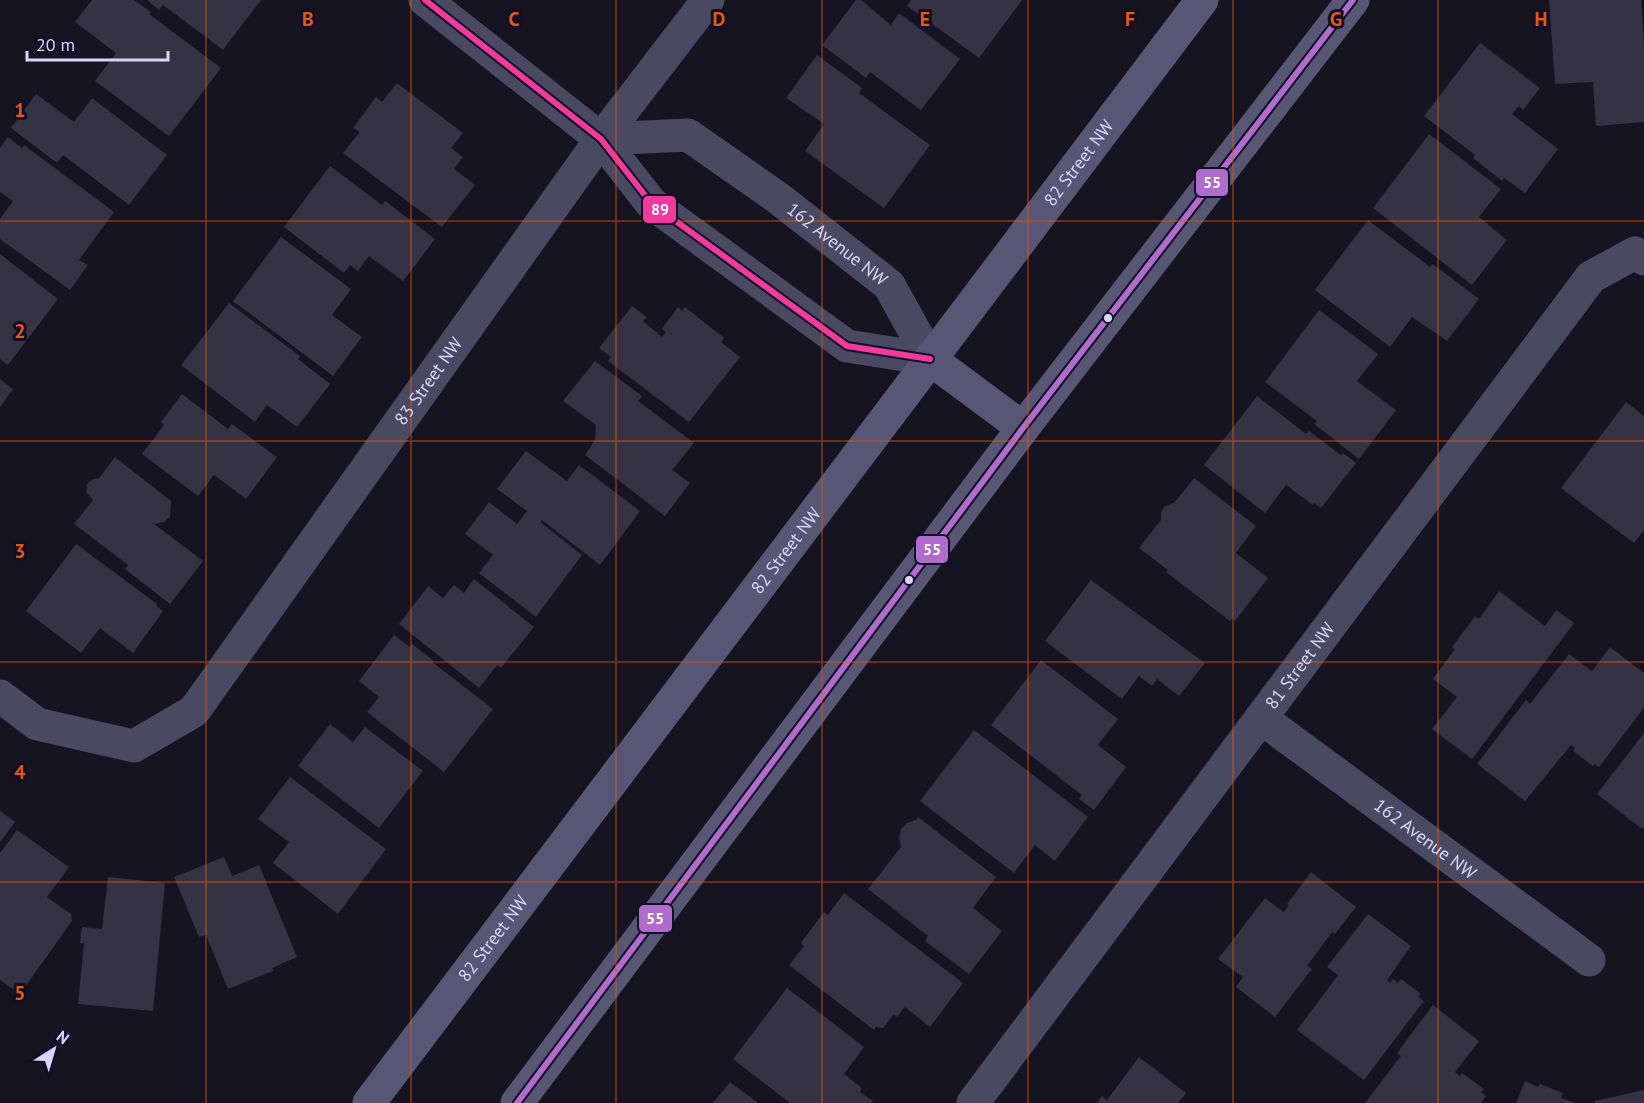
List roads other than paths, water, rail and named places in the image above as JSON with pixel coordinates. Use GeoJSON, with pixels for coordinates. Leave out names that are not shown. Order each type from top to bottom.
{"type":"FeatureCollection","features":[{"type":"Feature","properties":{"kind":"main road","name":"82 Street NW"},"geometry":{"type":"LineString","coordinates":[[369,1103],[1202,0]]}},
{"type":"Feature","properties":{"kind":"main road"},"geometry":{"type":"LineString","coordinates":[[517,1103],[1023,428],[1353,0]]}},
{"type":"Feature","properties":{"kind":"main road"},"geometry":{"type":"LineString","coordinates":[[930,359],[1023,428]]}},
{"type":"Feature","properties":{"kind":"street"},"geometry":{"type":"LineString","coordinates":[[425,0],[602,139],[651,203],[847,346],[930,359]]}},
{"type":"Feature","properties":{"kind":"street","name":"83 Street NW"},"geometry":{"type":"LineString","coordinates":[[0,696],[37,724],[134,746],[194,711],[602,139],[708,0]]}},
{"type":"Feature","properties":{"kind":"street","name":"162 Avenue NW"},"geometry":{"type":"LineString","coordinates":[[602,139],[688,135],[778,198],[889,285],[930,359]]}},
{"type":"Feature","properties":{"kind":"street","name":"81 Street NW"},"geometry":{"type":"LineString","coordinates":[[973,1103],[1591,277],[1635,253],[1644,259]]}},
{"type":"Feature","properties":{"kind":"street","name":"162 Avenue NW"},"geometry":{"type":"LineString","coordinates":[[1261,718],[1589,960]]}}]}
